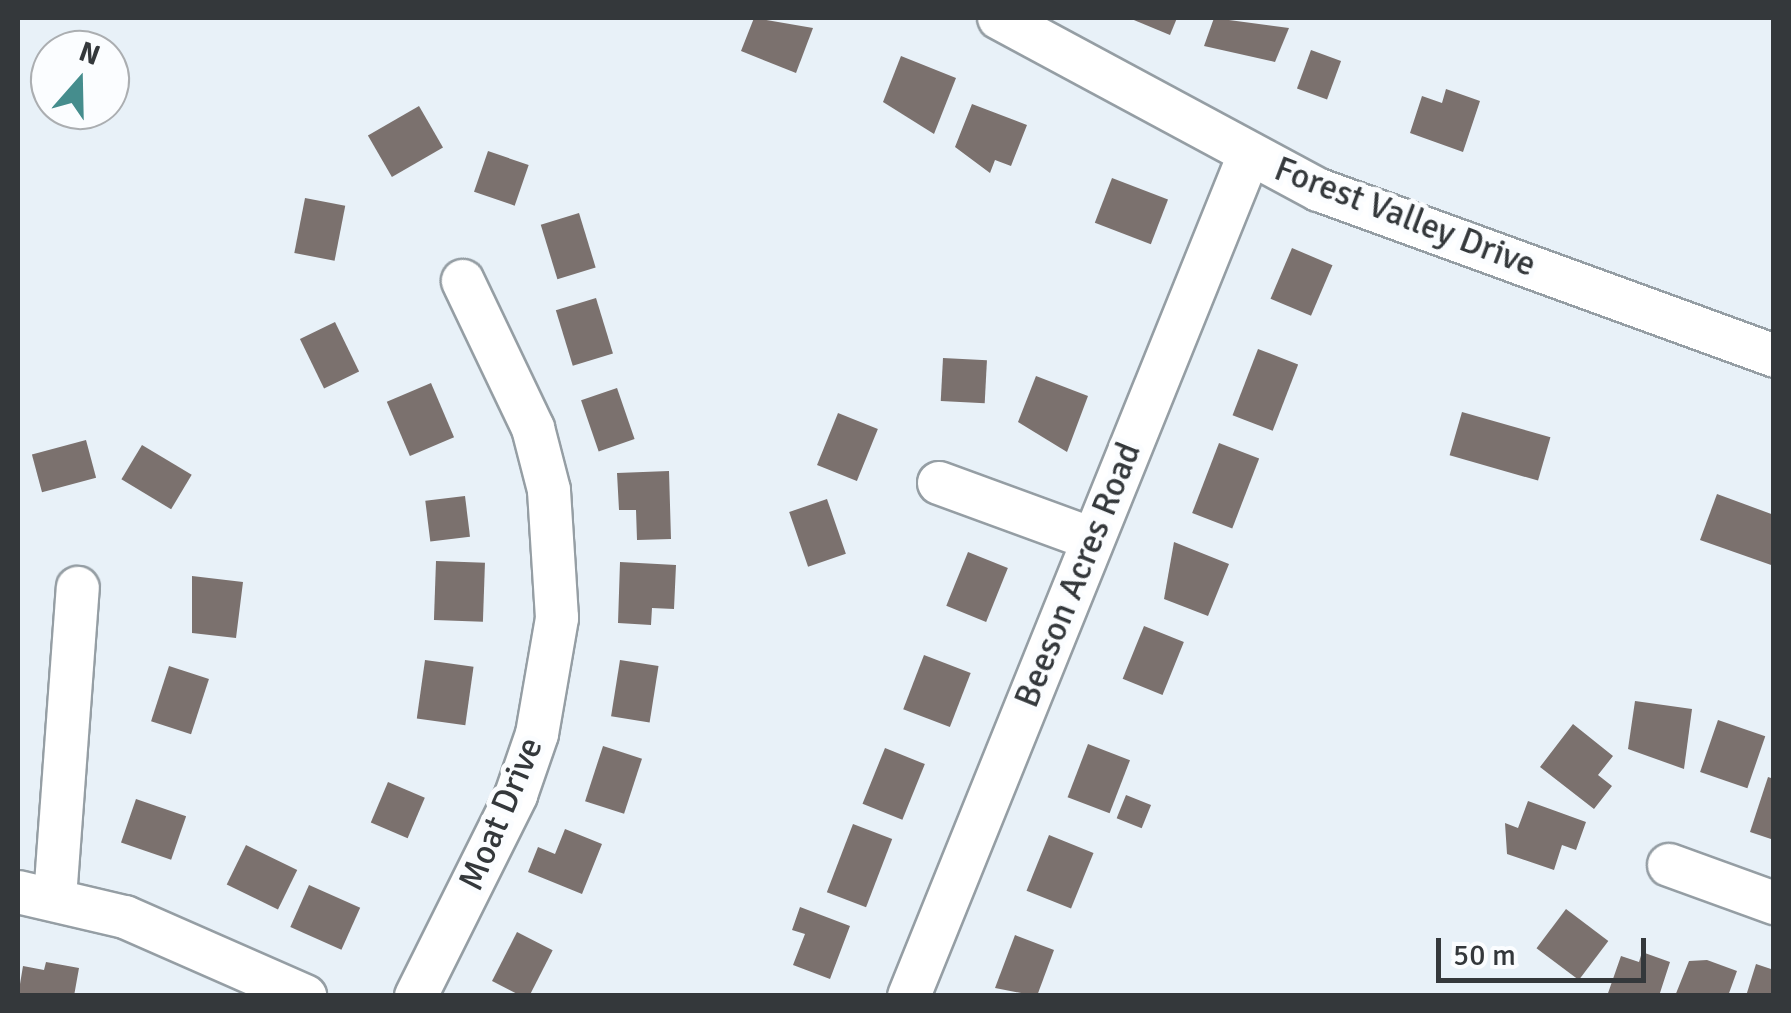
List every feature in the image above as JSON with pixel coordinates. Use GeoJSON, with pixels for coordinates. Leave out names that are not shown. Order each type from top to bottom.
{"type":"FeatureCollection","features":[{"type":"Feature","properties":{"kind":"street","name":"Forest Valley Drive"},"geometry":{"type":"LineString","coordinates":[[1026,22],[1249,155],[1320,190],[1774,356]]}},
{"type":"Feature","properties":{"kind":"street","name":"Beeson Acres Road"},"geometry":{"type":"LineString","coordinates":[[908,996],[1249,155]]}},
{"type":"Feature","properties":{"kind":"street","name":"Moat Drive"},"geometry":{"type":"LineString","coordinates":[[416,996],[516,794],[537,734],[557,618],[549,490],[533,428],[463,281]]}},
{"type":"Feature","properties":{"kind":"street"},"geometry":{"type":"LineString","coordinates":[[939,482],[1092,539]]}},
{"type":"Feature","properties":{"kind":"street"},"geometry":{"type":"LineString","coordinates":[[78,588],[36,895],[125,917],[305,996]]}},
{"type":"Feature","properties":{"kind":"street"},"geometry":{"type":"LineString","coordinates":[[1669,865],[1774,903]]}},
{"type":"Feature","properties":{"kind":"building"},"geometry":{"type":"Polygon","coordinates":[[[754,18],[813,28],[796,73],[741,51],[754,18]]]}},
{"type":"Feature","properties":{"kind":"building"},"geometry":{"type":"Polygon","coordinates":[[[1129,18],[1177,18],[1170,35],[1129,18]]]}},
{"type":"Feature","properties":{"kind":"building"},"geometry":{"type":"Polygon","coordinates":[[[1214,18],[1289,28],[1275,62],[1204,46],[1214,18]]]}},
{"type":"Feature","properties":{"kind":"building"},"geometry":{"type":"Polygon","coordinates":[[[1311,50],[1341,61],[1327,99],[1297,89],[1311,50]]]}},
{"type":"Feature","properties":{"kind":"building"},"geometry":{"type":"Polygon","coordinates":[[[901,56],[956,78],[934,134],[883,102],[901,56]]]}},
{"type":"Feature","properties":{"kind":"building"},"geometry":{"type":"Polygon","coordinates":[[[1446,89],[1480,101],[1463,152],[1410,133],[1422,96],[1442,103],[1446,89]]]}},
{"type":"Feature","properties":{"kind":"building"},"geometry":{"type":"Polygon","coordinates":[[[972,104],[1027,125],[1011,166],[995,160],[990,173],[955,147],[972,104]]]}},
{"type":"Feature","properties":{"kind":"building"},"geometry":{"type":"Polygon","coordinates":[[[419,106],[443,148],[392,177],[368,136],[419,106]]]}},
{"type":"Feature","properties":{"kind":"building"},"geometry":{"type":"Polygon","coordinates":[[[488,151],[529,165],[515,206],[474,192],[488,151]]]}},
{"type":"Feature","properties":{"kind":"building"},"geometry":{"type":"Polygon","coordinates":[[[1112,178],[1168,200],[1151,244],[1095,223],[1112,178]]]}},
{"type":"Feature","properties":{"kind":"building"},"geometry":{"type":"Polygon","coordinates":[[[305,198],[345,206],[335,261],[294,253],[305,198]]]}},
{"type":"Feature","properties":{"kind":"building"},"geometry":{"type":"Polygon","coordinates":[[[579,213],[596,268],[557,279],[541,225],[579,213]]]}},
{"type":"Feature","properties":{"kind":"building"},"geometry":{"type":"Polygon","coordinates":[[[1292,248],[1333,265],[1311,316],[1271,299],[1292,248]]]}},
{"type":"Feature","properties":{"kind":"building"},"geometry":{"type":"Polygon","coordinates":[[[596,298],[613,353],[573,366],[556,310],[596,298]]]}},
{"type":"Feature","properties":{"kind":"building"},"geometry":{"type":"Polygon","coordinates":[[[335,322],[359,371],[324,389],[300,339],[335,322]]]}},
{"type":"Feature","properties":{"kind":"building"},"geometry":{"type":"Polygon","coordinates":[[[1258,349],[1298,364],[1273,431],[1233,415],[1258,349]]]}},
{"type":"Feature","properties":{"kind":"building"},"geometry":{"type":"Polygon","coordinates":[[[943,358],[987,360],[985,403],[941,401],[943,358]]]}},
{"type":"Feature","properties":{"kind":"building"},"geometry":{"type":"Polygon","coordinates":[[[1036,376],[1088,396],[1067,452],[1018,422],[1036,376]]]}},
{"type":"Feature","properties":{"kind":"building"},"geometry":{"type":"Polygon","coordinates":[[[431,383],[454,437],[410,456],[387,402],[431,383]]]}},
{"type":"Feature","properties":{"kind":"building"},"geometry":{"type":"Polygon","coordinates":[[[617,388],[635,439],[599,451],[581,400],[617,388]]]}},
{"type":"Feature","properties":{"kind":"building"},"geometry":{"type":"Polygon","coordinates":[[[1462,412],[1550,437],[1538,481],[1450,455],[1462,412]]]}},
{"type":"Feature","properties":{"kind":"building"},"geometry":{"type":"Polygon","coordinates":[[[838,413],[878,429],[857,481],[817,465],[838,413]]]}},
{"type":"Feature","properties":{"kind":"building"},"geometry":{"type":"Polygon","coordinates":[[[86,440],[96,478],[42,492],[32,454],[86,440]]]}},
{"type":"Feature","properties":{"kind":"building"},"geometry":{"type":"Polygon","coordinates":[[[1219,443],[1259,458],[1232,528],[1192,513],[1219,443]]]}},
{"type":"Feature","properties":{"kind":"building"},"geometry":{"type":"Polygon","coordinates":[[[142,445],[192,475],[171,509],[121,479],[142,445]]]}},
{"type":"Feature","properties":{"kind":"building"},"geometry":{"type":"Polygon","coordinates":[[[669,471],[671,539],[637,540],[636,510],[619,510],[617,473],[669,471]]]}},
{"type":"Feature","properties":{"kind":"building"},"geometry":{"type":"Polygon","coordinates":[[[1717,494],[1774,515],[1774,566],[1700,540],[1717,494]]]}},
{"type":"Feature","properties":{"kind":"building"},"geometry":{"type":"Polygon","coordinates":[[[465,496],[470,537],[430,542],[425,501],[465,496]]]}},
{"type":"Feature","properties":{"kind":"building"},"geometry":{"type":"Polygon","coordinates":[[[827,499],[846,554],[808,567],[789,512],[827,499]]]}},
{"type":"Feature","properties":{"kind":"building"},"geometry":{"type":"Polygon","coordinates":[[[1174,542],[1229,564],[1208,616],[1164,599],[1174,542]]]}},
{"type":"Feature","properties":{"kind":"building"},"geometry":{"type":"Polygon","coordinates":[[[968,552],[1008,568],[986,622],[946,606],[968,552]]]}},
{"type":"Feature","properties":{"kind":"building"},"geometry":{"type":"Polygon","coordinates":[[[436,561],[485,563],[483,622],[434,620],[436,561]]]}},
{"type":"Feature","properties":{"kind":"building"},"geometry":{"type":"Polygon","coordinates":[[[620,562],[676,565],[674,609],[652,608],[651,625],[618,623],[620,562]]]}},
{"type":"Feature","properties":{"kind":"building"},"geometry":{"type":"Polygon","coordinates":[[[192,576],[243,582],[236,638],[192,633],[192,576]]]}},
{"type":"Feature","properties":{"kind":"building"},"geometry":{"type":"Polygon","coordinates":[[[1144,626],[1184,642],[1163,695],[1123,679],[1144,626]]]}},
{"type":"Feature","properties":{"kind":"building"},"geometry":{"type":"Polygon","coordinates":[[[924,655],[971,673],[950,727],[903,709],[924,655]]]}},
{"type":"Feature","properties":{"kind":"building"},"geometry":{"type":"Polygon","coordinates":[[[425,660],[474,667],[465,725],[417,718],[425,660]]]}},
{"type":"Feature","properties":{"kind":"building"},"geometry":{"type":"Polygon","coordinates":[[[620,660],[659,666],[650,722],[611,716],[620,660]]]}},
{"type":"Feature","properties":{"kind":"building"},"geometry":{"type":"Polygon","coordinates":[[[169,666],[209,679],[191,734],[151,721],[169,666]]]}},
{"type":"Feature","properties":{"kind":"building"},"geometry":{"type":"Polygon","coordinates":[[[1635,701],[1692,709],[1684,769],[1628,749],[1635,701]]]}},
{"type":"Feature","properties":{"kind":"building"},"geometry":{"type":"Polygon","coordinates":[[[1718,720],[1765,736],[1747,788],[1700,772],[1718,720]]]}},
{"type":"Feature","properties":{"kind":"building"},"geometry":{"type":"Polygon","coordinates":[[[1573,724],[1613,756],[1598,775],[1612,786],[1594,809],[1540,767],[1573,724]]]}},
{"type":"Feature","properties":{"kind":"building"},"geometry":{"type":"Polygon","coordinates":[[[1088,744],[1130,760],[1110,813],[1068,797],[1088,744]]]}},
{"type":"Feature","properties":{"kind":"building"},"geometry":{"type":"Polygon","coordinates":[[[603,746],[642,759],[624,814],[585,801],[603,746]]]}},
{"type":"Feature","properties":{"kind":"building"},"geometry":{"type":"Polygon","coordinates":[[[885,748],[925,764],[902,820],[863,804],[885,748]]]}},
{"type":"Feature","properties":{"kind":"building"},"geometry":{"type":"Polygon","coordinates":[[[1768,777],[1774,779],[1774,840],[1750,832],[1768,777]]]}},
{"type":"Feature","properties":{"kind":"building"},"geometry":{"type":"Polygon","coordinates":[[[388,782],[425,798],[408,838],[371,823],[388,782]]]}},
{"type":"Feature","properties":{"kind":"building"},"geometry":{"type":"Polygon","coordinates":[[[1126,795],[1151,805],[1142,828],[1117,818],[1126,795]]]}},
{"type":"Feature","properties":{"kind":"building"},"geometry":{"type":"Polygon","coordinates":[[[136,799],[186,816],[171,860],[121,842],[136,799]]]}},
{"type":"Feature","properties":{"kind":"building"},"geometry":{"type":"Polygon","coordinates":[[[1528,801],[1586,822],[1576,850],[1562,845],[1554,870],[1507,854],[1505,823],[1518,828],[1528,801]]]}},
{"type":"Feature","properties":{"kind":"building"},"geometry":{"type":"Polygon","coordinates":[[[853,824],[892,839],[866,907],[827,892],[853,824]]]}},
{"type":"Feature","properties":{"kind":"building"},"geometry":{"type":"Polygon","coordinates":[[[565,829],[602,844],[582,894],[528,872],[538,847],[555,854],[565,829]]]}},
{"type":"Feature","properties":{"kind":"building"},"geometry":{"type":"Polygon","coordinates":[[[1049,835],[1094,853],[1071,909],[1027,891],[1049,835]]]}},
{"type":"Feature","properties":{"kind":"building"},"geometry":{"type":"Polygon","coordinates":[[[246,845],[297,870],[278,910],[227,885],[246,845]]]}},
{"type":"Feature","properties":{"kind":"building"},"geometry":{"type":"Polygon","coordinates":[[[309,885],[360,908],[341,950],[290,927],[309,885]]]}},
{"type":"Feature","properties":{"kind":"building"},"geometry":{"type":"Polygon","coordinates":[[[800,907],[850,926],[830,979],[793,965],[805,934],[792,930],[800,907]]]}},
{"type":"Feature","properties":{"kind":"building"},"geometry":{"type":"Polygon","coordinates":[[[1566,909],[1608,941],[1579,980],[1537,948],[1566,909]]]}},
{"type":"Feature","properties":{"kind":"building"},"geometry":{"type":"Polygon","coordinates":[[[517,932],[553,950],[529,996],[492,981],[517,932]]]}},
{"type":"Feature","properties":{"kind":"building"},"geometry":{"type":"Polygon","coordinates":[[[1015,935],[1054,950],[1037,996],[995,988],[1015,935]]]}},
{"type":"Feature","properties":{"kind":"building"},"geometry":{"type":"Polygon","coordinates":[[[1642,952],[1670,962],[1659,996],[1607,996],[1621,956],[1639,962],[1642,952]]]}},
{"type":"Feature","properties":{"kind":"building"},"geometry":{"type":"Polygon","coordinates":[[[1707,960],[1737,971],[1728,996],[1675,996],[1689,961],[1707,960]]]}},
{"type":"Feature","properties":{"kind":"building"},"geometry":{"type":"Polygon","coordinates":[[[46,962],[79,968],[74,996],[18,996],[23,966],[44,970],[46,962]]]}},
{"type":"Feature","properties":{"kind":"building"},"geometry":{"type":"Polygon","coordinates":[[[1756,964],[1774,970],[1774,996],[1746,996],[1756,964]]]}}]}
